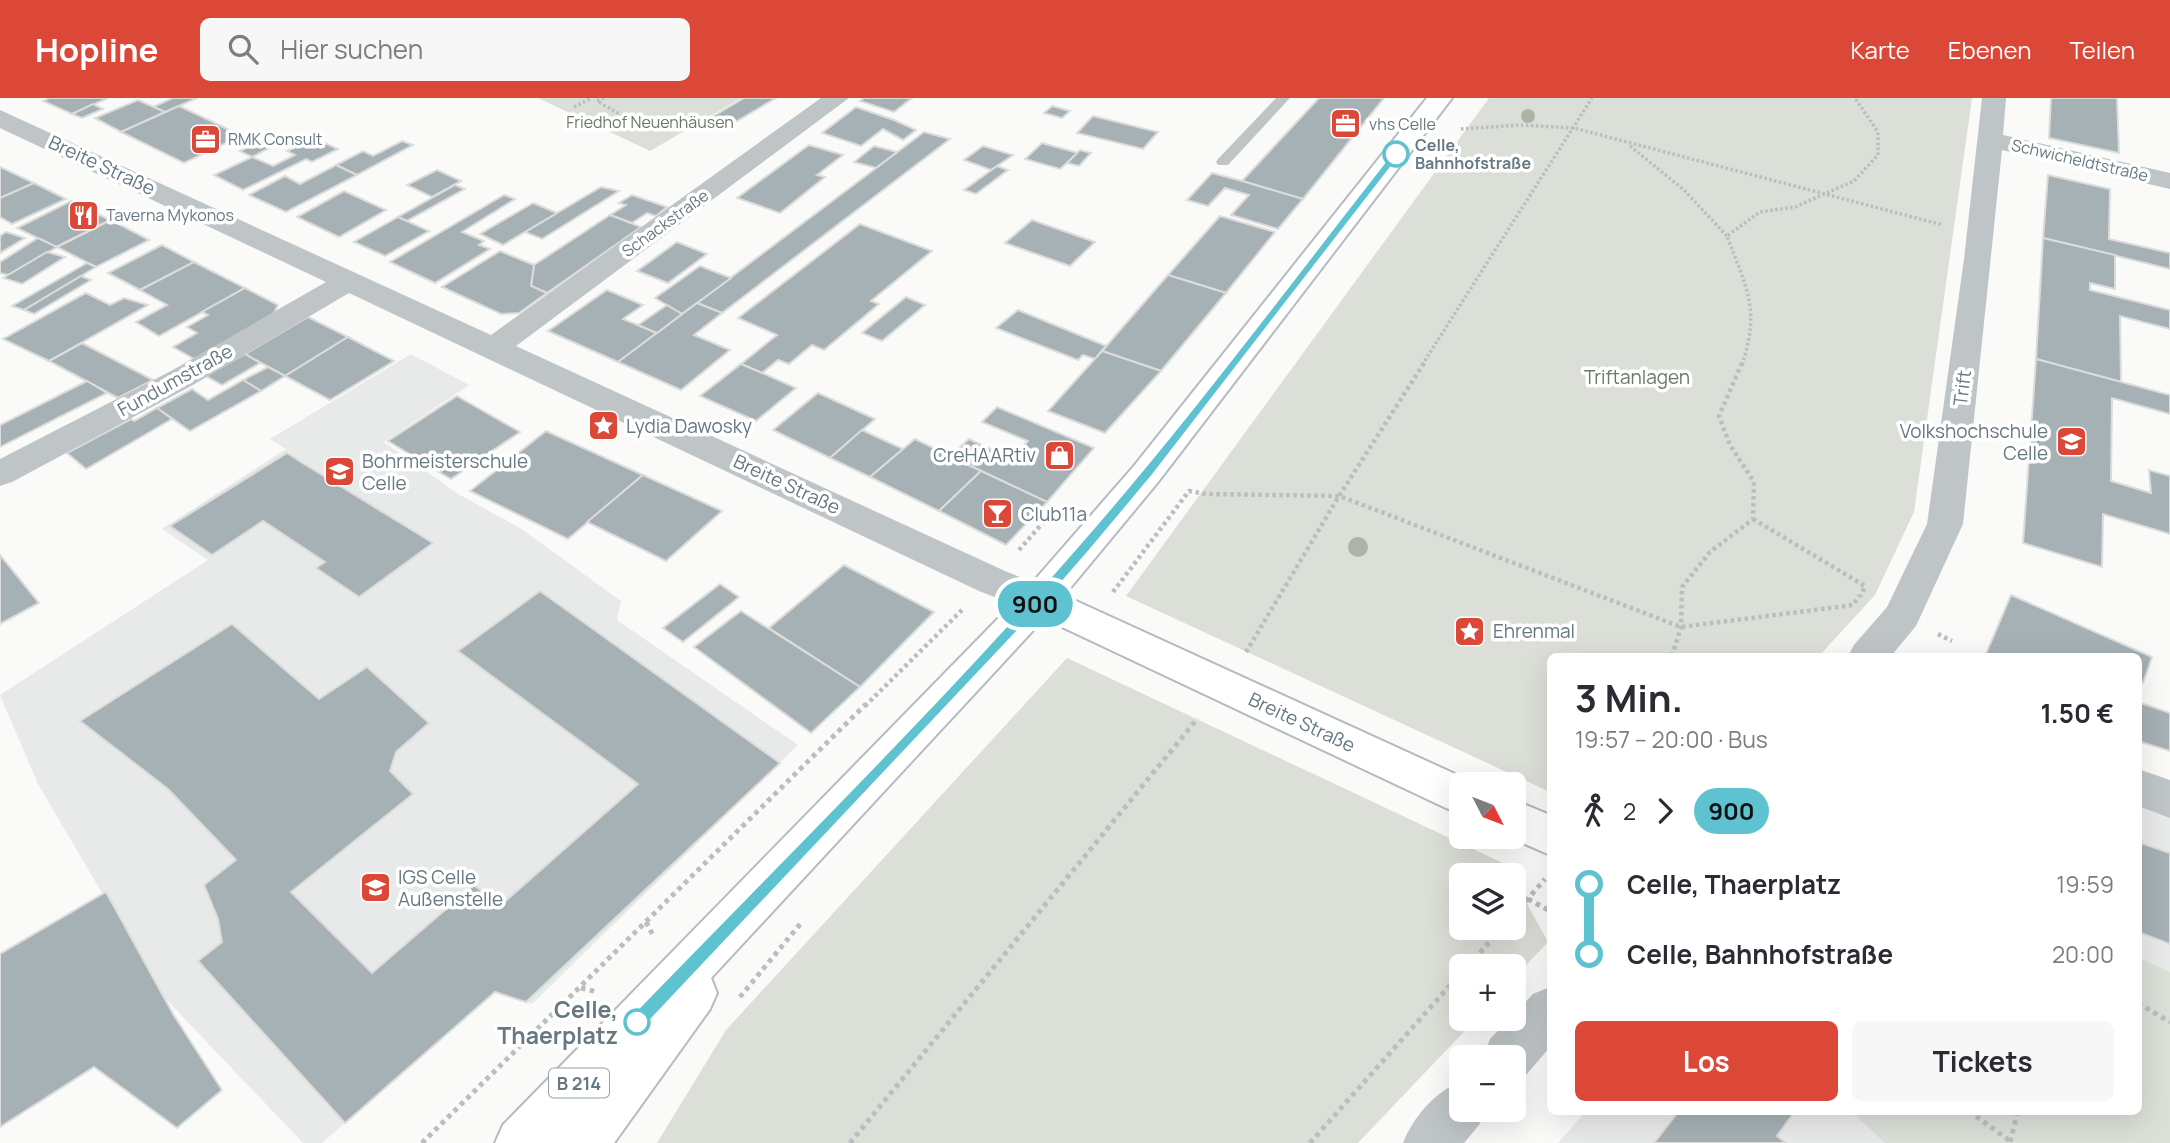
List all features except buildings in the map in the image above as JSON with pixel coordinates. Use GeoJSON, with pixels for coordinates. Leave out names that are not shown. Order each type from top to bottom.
{"type":"FeatureCollection","features":[{"type":"Feature","properties":{"kind":"main road","name":"B 214"},"geometry":{"type":"LineString","coordinates":[[521,1143],[784,870],[1038,600],[1146,474],[1430,105]]}},
{"type":"Feature","properties":{"kind":"main road","name":"Breite Straße"},"geometry":{"type":"LineString","coordinates":[[1038,600],[1449,789]]}},
{"type":"Feature","properties":{"kind":"main road"},"geometry":{"type":"LineString","coordinates":[[1526,825],[1547,835]]}},
{"type":"Feature","properties":{"kind":"main road","name":"B 214"},"geometry":{"type":"LineString","coordinates":[[582,1143],[784,870]]}},
{"type":"Feature","properties":{"kind":"street","name":"Schackstraße"},"geometry":{"type":"LineString","coordinates":[[494,348],[837,98]]}},
{"type":"Feature","properties":{"kind":"street","name":"Trift"},"geometry":{"type":"LineString","coordinates":[[1871,653],[1902,616],[1945,524],[1994,98]]}},
{"type":"Feature","properties":{"kind":"street","name":"Breite Straße"},"geometry":{"type":"LineString","coordinates":[[6,112],[348,281],[1038,600]]}},
{"type":"Feature","properties":{"kind":"street","name":"Schwicheldtstraße"},"geometry":{"type":"LineString","coordinates":[[1990,140],[2170,181]]}},
{"type":"Feature","properties":{"kind":"street","name":"Fundumstraße"},"geometry":{"type":"LineString","coordinates":[[0,474],[182,378],[348,281]]}},
{"type":"Feature","properties":{"kind":"street"},"geometry":{"type":"LineString","coordinates":[[2142,788],[2170,799]]}},
{"type":"Feature","properties":{"kind":"street"},"geometry":{"type":"LineString","coordinates":[[1519,1045],[1547,1014]]}},
{"type":"Feature","properties":{"kind":"street"},"geometry":{"type":"LineString","coordinates":[[1429,1143],[1449,1120]]}},
{"type":"Feature","properties":{"kind":"lane"},"geometry":{"type":"LineString","coordinates":[[1223,162],[1283,98]]}},
{"type":"Feature","properties":{"kind":"path"},"geometry":{"type":"LineString","coordinates":[[574,107],[591,98],[647,130]]}},
{"type":"Feature","properties":{"kind":"path"},"geometry":{"type":"LineString","coordinates":[[597,101],[604,98]]}},
{"type":"Feature","properties":{"kind":"path"},"geometry":{"type":"LineString","coordinates":[[850,1143],[1224,686],[1339,496],[1592,98]]}},
{"type":"Feature","properties":{"kind":"path"},"geometry":{"type":"LineString","coordinates":[[1727,236],[1760,212],[1794,207],[1854,181],[1878,155],[1878,132],[1855,98]]}},
{"type":"Feature","properties":{"kind":"path"},"geometry":{"type":"LineString","coordinates":[[1430,105],[1459,130],[1521,125],[1574,128],[1980,234]]}},
{"type":"Feature","properties":{"kind":"path"},"geometry":{"type":"LineString","coordinates":[[1627,143],[1684,190],[1727,236],[1751,303],[1747,350],[1734,387],[1719,416],[1730,445],[1754,482],[1753,519]]}},
{"type":"Feature","properties":{"kind":"path"},"geometry":{"type":"LineString","coordinates":[[1089,624],[1189,491],[1206,494],[1339,496],[1681,627],[1853,605],[1864,586],[1753,519]]}},
{"type":"Feature","properties":{"kind":"path"},"geometry":{"type":"LineString","coordinates":[[422,1143],[992,581],[1054,510]]}},
{"type":"Feature","properties":{"kind":"path"},"geometry":{"type":"LineString","coordinates":[[1673,653],[1681,627],[1682,587],[1710,552],[1753,519]]}},
{"type":"Feature","properties":{"kind":"path"},"geometry":{"type":"LineString","coordinates":[[1860,595],[1902,616]]}},
{"type":"Feature","properties":{"kind":"path"},"geometry":{"type":"LineString","coordinates":[[1526,901],[1547,877]]}},
{"type":"Feature","properties":{"kind":"path"},"geometry":{"type":"LineString","coordinates":[[1528,899],[1547,909]]}},
{"type":"Feature","properties":{"kind":"path"},"geometry":{"type":"LineString","coordinates":[[733,1006],[803,920]]}},
{"type":"Feature","properties":{"kind":"path"},"geometry":{"type":"LineString","coordinates":[[1479,954],[1491,940]]}},
{"type":"Feature","properties":{"kind":"path"},"geometry":{"type":"LineString","coordinates":[[1310,1143],[1449,987]]}},
{"type":"Feature","properties":{"kind":"path"},"geometry":{"type":"LineString","coordinates":[[2142,1005],[2170,1022]]}},
{"type":"Feature","properties":{"kind":"path"},"geometry":{"type":"LineString","coordinates":[[1974,1115],[2010,1142],[2017,1115]]}},
{"type":"Feature","properties":{"kind":"shaded area","name":"IGS Celle Außenstelle"},"geometry":{"type":"Polygon","coordinates":[[[411,354],[469,385],[384,442],[460,495],[520,528],[621,601],[617,620],[798,745],[532,1004],[495,992],[322,1143],[303,1143],[162,995],[38,784],[0,695],[208,560],[162,529],[286,449],[270,439],[411,354]]]}},
{"type":"Feature","properties":{"kind":"shaded area"},"geometry":{"type":"Polygon","coordinates":[[[2142,786],[2170,796],[2170,1143],[1558,1143],[1582,1115],[2142,1115],[2142,786]]]}},
{"type":"Feature","properties":{"kind":"green space","name":"Friedhof Neuenhäusen"},"geometry":{"type":"Polygon","coordinates":[[[538,98],[741,98],[650,151],[538,98]]]}},
{"type":"Feature","properties":{"kind":"green space","name":"Triftanlagen"},"geometry":{"type":"Polygon","coordinates":[[[1489,98],[1972,98],[1914,512],[1875,595],[1822,653],[1547,653],[1547,791],[1526,781],[1526,772],[1507,772],[1126,596],[1489,98]]]}},
{"type":"Feature","properties":{"kind":"green space"},"geometry":{"type":"Polygon","coordinates":[[[1067,658],[1449,838],[1449,849],[1473,849],[1503,863],[1449,863],[1449,940],[1526,940],[1526,902],[1547,940],[1526,965],[1526,954],[1449,954],[1449,1031],[1465,1031],[1358,1143],[657,1143],[726,1030],[1067,658]]]}},
{"type":"Feature","properties":{"kind":"green space"},"geometry":{"type":"Polygon","coordinates":[[[2142,959],[2170,972],[2170,1143],[1885,1143],[1855,1115],[2142,1115],[2142,959]]]}},
{"type":"Feature","properties":{"kind":"bus line","name":"900"},"geometry":{"type":"LineString","coordinates":[[637,1022],[819,833],[1085,547],[1146,474],[1396,154]]}},
{"type":"Feature","properties":{"kind":"place","name":"vhs Celle"},"geometry":{"type":"Point","coordinates":[1346,124]}},
{"type":"Feature","properties":{"kind":"place","name":"RMK Consult"},"geometry":{"type":"Point","coordinates":[205,139]}},
{"type":"Feature","properties":{"kind":"place","name":"Celle, Bahnhofstraße"},"geometry":{"type":"Point","coordinates":[1396,154]}},
{"type":"Feature","properties":{"kind":"place","name":"Taverna Mykonos"},"geometry":{"type":"Point","coordinates":[83,215]}},
{"type":"Feature","properties":{"kind":"place","name":"Lydia Dawosky"},"geometry":{"type":"Point","coordinates":[603,426]}},
{"type":"Feature","properties":{"kind":"place","name":"Volkshochschule Celle"},"geometry":{"type":"Point","coordinates":[2071,442]}},
{"type":"Feature","properties":{"kind":"place","name":"CreHAARtiv"},"geometry":{"type":"Point","coordinates":[1059,455]}},
{"type":"Feature","properties":{"kind":"place","name":"Bohrmeisterschule Celle"},"geometry":{"type":"Point","coordinates":[339,472]}},
{"type":"Feature","properties":{"kind":"place","name":"Club11a"},"geometry":{"type":"Point","coordinates":[998,514]}},
{"type":"Feature","properties":{"kind":"place","name":"Ehrenmal"},"geometry":{"type":"Point","coordinates":[1470,631]}},
{"type":"Feature","properties":{"kind":"place","name":"IGS Celle Außenstelle"},"geometry":{"type":"Point","coordinates":[375,888]}},
{"type":"Feature","properties":{"kind":"place","name":"Celle, Thaerplatz"},"geometry":{"type":"Point","coordinates":[637,1022]}}]}
